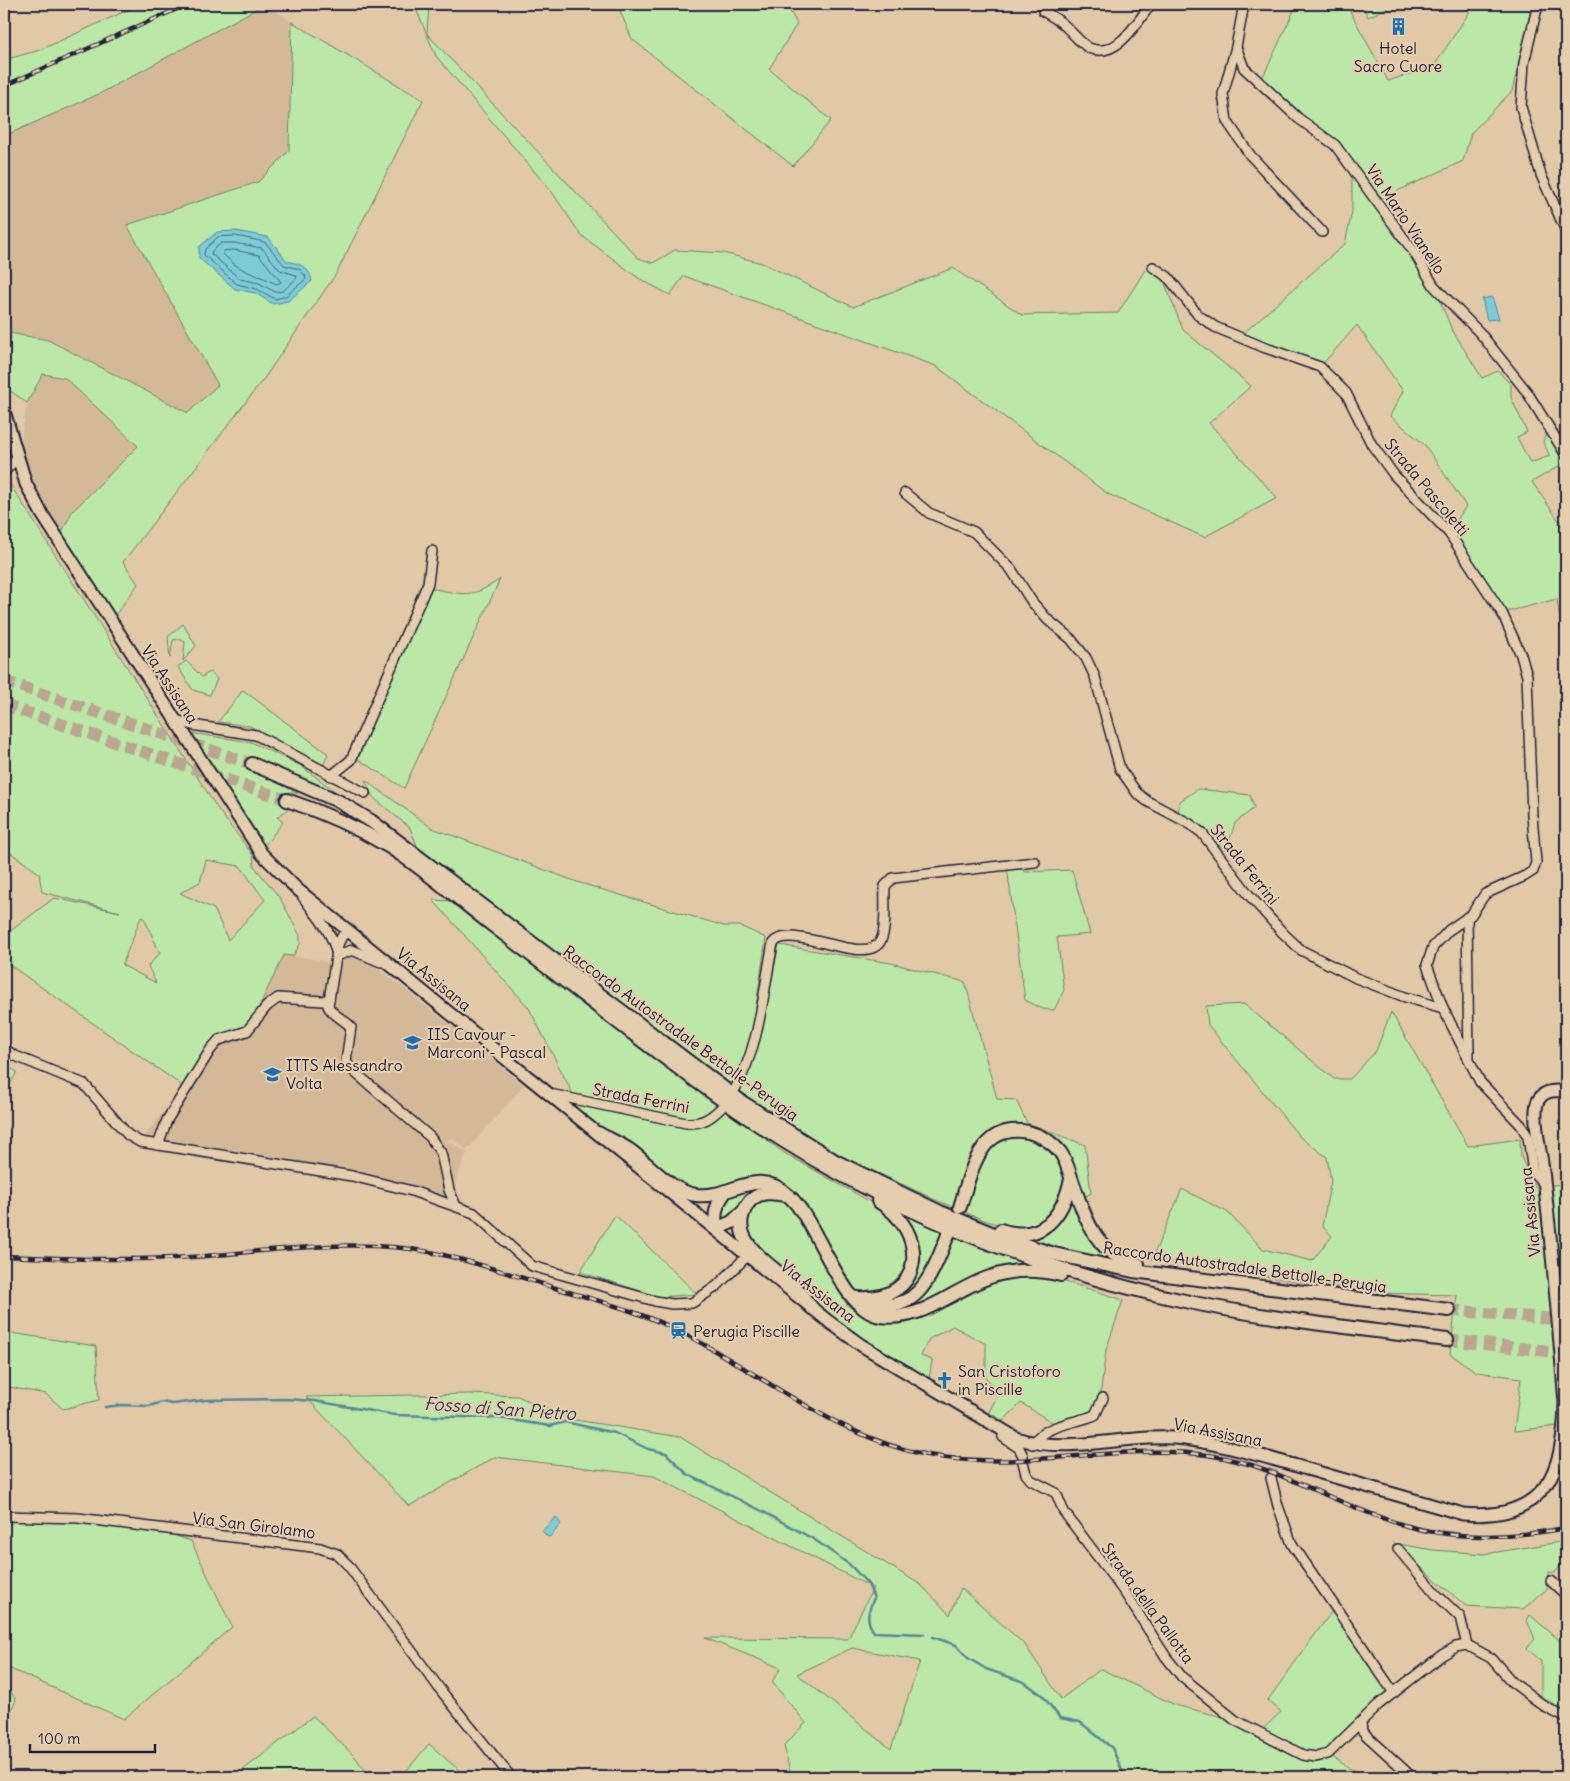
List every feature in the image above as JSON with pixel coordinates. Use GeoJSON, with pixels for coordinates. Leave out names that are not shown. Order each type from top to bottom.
{"type":"FeatureCollection","features":[{"type":"Feature","properties":{"kind":"highway"},"geometry":{"type":"LineString","coordinates":[[252,764],[338,801],[371,821],[475,906],[605,1005],[736,1110],[771,1133],[856,1182],[932,1220],[1048,1263],[1190,1302]]}},
{"type":"Feature","properties":{"kind":"highway"},"geometry":{"type":"LineString","coordinates":[[286,800],[320,812],[390,847],[475,906]]}},
{"type":"Feature","properties":{"kind":"highway","name":"Raccordo Autostradale Bettolle-Perugia"},"geometry":{"type":"LineString","coordinates":[[605,1005],[742,1102],[797,1138],[890,1189],[1006,1239],[1054,1254],[1132,1271],[1449,1310]]}},
{"type":"Feature","properties":{"kind":"highway"},"geometry":{"type":"LineString","coordinates":[[960,1207],[976,1157],[985,1143],[1000,1134],[1018,1130],[1036,1134],[1048,1141],[1059,1151],[1072,1178],[1091,1231],[1095,1238],[1117,1257],[1138,1264],[1273,1283],[1303,1292]]}},
{"type":"Feature","properties":{"kind":"highway"},"geometry":{"type":"LineString","coordinates":[[598,1133],[629,1150],[685,1191],[710,1196],[751,1182],[764,1182],[778,1188],[800,1207],[853,1294],[864,1310],[874,1315],[896,1316],[935,1305],[989,1277],[1006,1272],[1038,1271],[1149,1297],[1190,1302],[1298,1322],[1447,1340]]}},
{"type":"Feature","properties":{"kind":"highway"},"geometry":{"type":"LineString","coordinates":[[771,1133],[794,1154],[889,1207],[906,1229],[913,1251],[906,1282],[899,1289],[886,1296],[871,1299],[853,1294]]}},
{"type":"Feature","properties":{"kind":"highway"},"geometry":{"type":"LineString","coordinates":[[890,1189],[924,1199],[1004,1231],[1021,1233],[1036,1230],[1050,1224],[1067,1200],[1072,1178]]}},
{"type":"Feature","properties":{"kind":"highway"},"geometry":{"type":"LineString","coordinates":[[726,1191],[717,1204],[714,1214],[716,1229],[732,1222],[757,1196],[774,1193],[789,1196]]}},
{"type":"Feature","properties":{"kind":"highway"},"geometry":{"type":"LineString","coordinates":[[744,1211],[742,1224],[748,1245],[795,1287],[812,1308]]}},
{"type":"Feature","properties":{"kind":"highway"},"geometry":{"type":"LineString","coordinates":[[853,1294],[869,1304],[881,1306],[906,1301],[916,1294],[929,1278],[948,1236]]}},
{"type":"Feature","properties":{"kind":"main road","name":"Via Assisana"},"geometry":{"type":"LineString","coordinates":[[4,411],[26,484],[42,514],[262,854],[297,889],[812,1308],[861,1345],[1003,1432],[1032,1444],[1051,1446],[1164,1438],[1201,1442],[1274,1469],[1463,1514],[1483,1516],[1504,1514],[1537,1496],[1552,1478],[1560,1458],[1564,1432],[1565,1402],[1536,1108],[1538,1099],[1544,1094],[1551,1091],[1566,1092]]}},
{"type":"Feature","properties":{"kind":"street"},"geometry":{"type":"LineString","coordinates":[[1043,11],[1061,22],[1088,47],[1099,50],[1115,46],[1128,35],[1151,4]]}},
{"type":"Feature","properties":{"kind":"street"},"geometry":{"type":"LineString","coordinates":[[1244,4],[1236,47],[1223,94],[1227,120],[1250,155],[1322,232]]}},
{"type":"Feature","properties":{"kind":"street"},"geometry":{"type":"LineString","coordinates":[[1538,4],[1524,63],[1520,107],[1541,175],[1566,231]]}},
{"type":"Feature","properties":{"kind":"street","name":"Via Mario Vianello"},"geometry":{"type":"LineString","coordinates":[[1236,47],[1244,68],[1298,118],[1335,145],[1414,252],[1434,286],[1480,333],[1527,392],[1566,455]]}},
{"type":"Feature","properties":{"kind":"street","name":"Strada Pascoletti"},"geometry":{"type":"LineString","coordinates":[[1153,267],[1168,277],[1198,315],[1215,327],[1263,347],[1320,366],[1346,393],[1372,445],[1394,475],[1448,533],[1502,613],[1521,655],[1526,676],[1536,863],[1533,870],[1525,876],[1485,894],[1467,917],[1449,930],[1433,947],[1427,965],[1443,1008]]}},
{"type":"Feature","properties":{"kind":"street"},"geometry":{"type":"LineString","coordinates":[[4,472],[17,458]]}},
{"type":"Feature","properties":{"kind":"street","name":"Strada Ferrini"},"geometry":{"type":"LineString","coordinates":[[905,493],[929,514],[974,532],[1011,570],[1032,602],[1048,620],[1071,639],[1086,658],[1095,676],[1120,769],[1137,793],[1147,801],[1190,824],[1202,833],[1249,895],[1283,933],[1302,950],[1356,978],[1405,997],[1443,1008]]}},
{"type":"Feature","properties":{"kind":"street"},"geometry":{"type":"LineString","coordinates":[[331,776],[351,760],[426,588],[432,551]]}},
{"type":"Feature","properties":{"kind":"street"},"geometry":{"type":"LineString","coordinates":[[173,719],[192,725],[256,735],[365,793]]}},
{"type":"Feature","properties":{"kind":"street"},"geometry":{"type":"LineString","coordinates":[[735,1089],[745,1071],[754,1040],[773,943],[776,940],[790,937],[859,949],[872,949],[882,939],[885,886],[893,878],[1036,862]]}},
{"type":"Feature","properties":{"kind":"street"},"geometry":{"type":"LineString","coordinates":[[297,889],[330,933],[334,940],[337,956]]}},
{"type":"Feature","properties":{"kind":"street"},"geometry":{"type":"LineString","coordinates":[[1467,917],[1469,1062]]}},
{"type":"Feature","properties":{"kind":"street"},"geometry":{"type":"LineString","coordinates":[[352,932],[340,940],[328,1006],[331,1012],[347,1021],[352,1027],[346,1061],[350,1068],[430,1137],[441,1153],[449,1190],[456,1206]]}},
{"type":"Feature","properties":{"kind":"street"},"geometry":{"type":"LineString","coordinates":[[337,956],[352,950],[362,953],[405,976]]}},
{"type":"Feature","properties":{"kind":"street"},"geometry":{"type":"LineString","coordinates":[[158,1145],[167,1120],[219,1040],[247,1031],[267,1006],[278,998],[323,1002],[329,1000]]}},
{"type":"Feature","properties":{"kind":"street"},"geometry":{"type":"LineString","coordinates":[[1443,1008],[1480,1082],[1521,1125],[1528,1137],[1533,1172],[1545,1184]]}},
{"type":"Feature","properties":{"kind":"street"},"geometry":{"type":"LineString","coordinates":[[4,1048],[13,1055],[84,1084],[128,1135],[140,1142],[352,1176],[412,1191],[474,1213],[532,1266],[672,1304],[692,1303],[717,1286],[747,1256]]}},
{"type":"Feature","properties":{"kind":"street","name":"Strada Ferrini"},"geometry":{"type":"LineString","coordinates":[[548,1093],[686,1123],[697,1123],[710,1119],[723,1106]]}},
{"type":"Feature","properties":{"kind":"street"},"geometry":{"type":"LineString","coordinates":[[1032,1444],[1038,1436],[1047,1430],[1081,1421],[1094,1415],[1103,1398]]}},
{"type":"Feature","properties":{"kind":"street","name":"Strada della Pallotta"},"geometry":{"type":"LineString","coordinates":[[1003,1432],[1003,1437],[1019,1448],[1026,1474],[1031,1480],[1056,1493],[1064,1512],[1148,1625],[1166,1657],[1200,1694],[1235,1720],[1303,1755],[1316,1757],[1328,1754],[1394,1693],[1442,1655],[1456,1647],[1467,1645]]}},
{"type":"Feature","properties":{"kind":"street"},"geometry":{"type":"LineString","coordinates":[[1274,1469],[1278,1506],[1292,1544],[1394,1693]]}},
{"type":"Feature","properties":{"kind":"street","name":"Via San Girolamo"},"geometry":{"type":"LineString","coordinates":[[4,1516],[78,1518],[320,1548],[336,1554],[348,1565],[442,1692],[511,1777]]}},
{"type":"Feature","properties":{"kind":"street"},"geometry":{"type":"LineString","coordinates":[[1398,1549],[1436,1594],[1460,1617],[1467,1645],[1491,1658],[1512,1682],[1548,1708],[1566,1718]]}},
{"type":"Feature","properties":{"kind":"street"},"geometry":{"type":"LineString","coordinates":[[1551,1581],[1566,1595]]}},
{"type":"Feature","properties":{"kind":"street"},"geometry":{"type":"LineString","coordinates":[[1362,1724],[1362,1730],[1366,1735],[1412,1777]]}},
{"type":"Feature","properties":{"kind":"shaded area"},"geometry":{"type":"Polygon","coordinates":[[[265,4],[292,22],[289,151],[258,182],[127,225],[219,385],[187,413],[48,340],[4,332],[4,136],[99,94],[265,4]]]}},
{"type":"Feature","properties":{"kind":"shaded area"},"geometry":{"type":"Polygon","coordinates":[[[43,374],[65,378],[138,446],[72,512],[60,536],[47,534],[15,472],[27,403],[43,374]]]}},
{"type":"Feature","properties":{"kind":"shaded area","name":"ITTS Alessandro Volta"},"geometry":{"type":"Polygon","coordinates":[[[284,955],[333,962],[323,1006],[325,1012],[349,1030],[343,1067],[433,1147],[443,1144],[360,1072],[353,1062],[355,1023],[333,1007],[342,960],[353,956],[366,961],[391,978],[524,1085],[467,1150],[451,1138],[444,1143],[451,1142],[467,1152],[453,1187],[444,1197],[361,1173],[140,1142],[219,1040],[247,1031],[284,955]]]}},
{"type":"Feature","properties":{"kind":"green space"},"geometry":{"type":"Polygon","coordinates":[[[141,4],[265,4],[99,94],[4,136],[4,60],[40,50],[141,4]]]}},
{"type":"Feature","properties":{"kind":"green space"},"geometry":{"type":"Polygon","coordinates":[[[414,4],[429,4],[427,34],[638,258],[653,263],[675,250],[723,253],[762,263],[853,307],[953,268],[1022,315],[1118,313],[1147,267],[1162,276],[1183,330],[1251,386],[1209,423],[1277,498],[1204,537],[1108,494],[936,366],[684,276],[670,295],[640,279],[581,235],[552,192],[436,56],[414,4]]]}},
{"type":"Feature","properties":{"kind":"green space"},"geometry":{"type":"Polygon","coordinates":[[[617,4],[786,4],[797,24],[769,69],[831,120],[793,166],[632,39],[617,4]]]}},
{"type":"Feature","properties":{"kind":"green space"},"geometry":{"type":"Polygon","coordinates":[[[1297,4],[1346,4],[1388,81],[1434,66],[1475,4],[1538,4],[1536,13],[1531,9],[1512,91],[1471,133],[1463,161],[1382,198],[1338,143],[1300,116],[1262,79],[1297,4]]]}},
{"type":"Feature","properties":{"kind":"green space"},"geometry":{"type":"Polygon","coordinates":[[[1362,4],[1388,4],[1387,8],[1368,17],[1362,4]]]}},
{"type":"Feature","properties":{"kind":"green space"},"geometry":{"type":"Polygon","coordinates":[[[292,22],[423,100],[336,274],[265,377],[123,562],[138,584],[113,618],[60,536],[72,512],[138,446],[65,378],[43,374],[27,403],[4,386],[4,332],[48,340],[188,413],[218,385],[127,225],[258,182],[289,151],[292,22]]]}},
{"type":"Feature","properties":{"kind":"green space"},"geometry":{"type":"Polygon","coordinates":[[[1352,167],[1434,286],[1451,328],[1482,378],[1498,371],[1511,385],[1511,398],[1527,432],[1517,437],[1530,463],[1550,456],[1543,442],[1547,431],[1566,462],[1532,482],[1559,521],[1566,522],[1566,662],[1557,599],[1502,613],[1449,533],[1466,506],[1425,445],[1390,416],[1403,391],[1357,325],[1320,367],[1239,337],[1345,244],[1352,212],[1352,167]]]}},
{"type":"Feature","properties":{"kind":"green space"},"geometry":{"type":"Polygon","coordinates":[[[8,481],[219,811],[253,855],[254,866],[280,898],[300,936],[300,944],[293,956],[284,955],[247,1031],[219,1040],[187,1089],[4,961],[4,936],[54,898],[120,912],[42,892],[39,873],[4,848],[4,488],[8,481]],[[206,860],[200,882],[180,893],[214,909],[228,940],[265,900],[240,866],[206,860]],[[141,917],[122,965],[156,983],[148,966],[160,953],[144,918],[141,917]]]}},
{"type":"Feature","properties":{"kind":"green space"},"geometry":{"type":"Polygon","coordinates":[[[500,579],[404,788],[358,759],[429,588],[466,594],[474,593],[500,579]]]}},
{"type":"Feature","properties":{"kind":"green space"},"geometry":{"type":"Polygon","coordinates":[[[183,624],[196,646],[183,661],[185,642],[179,639],[173,640],[170,658],[168,637],[183,624]]]}},
{"type":"Feature","properties":{"kind":"green space"},"geometry":{"type":"Polygon","coordinates":[[[186,661],[202,677],[210,672],[217,679],[210,695],[193,690],[178,667],[186,661]]]}},
{"type":"Feature","properties":{"kind":"green space"},"geometry":{"type":"Polygon","coordinates":[[[243,690],[328,754],[323,766],[250,726],[218,722],[243,690]]]}},
{"type":"Feature","properties":{"kind":"green space"},"geometry":{"type":"Polygon","coordinates":[[[189,733],[251,742],[301,766],[336,792],[252,759],[252,770],[298,793],[288,792],[284,804],[290,808],[277,817],[283,822],[264,846],[189,733]]]}},
{"type":"Feature","properties":{"kind":"green space"},"geometry":{"type":"Polygon","coordinates":[[[365,780],[432,828],[580,883],[724,926],[740,926],[766,938],[753,1028],[762,1027],[779,945],[891,963],[965,982],[997,1099],[1016,1100],[1027,1123],[1085,1145],[1091,1193],[1075,1202],[1117,1263],[1026,1240],[1052,1229],[1062,1216],[1038,1227],[1016,1230],[984,1220],[841,1156],[735,1089],[418,848],[410,828],[373,797],[365,780]]]}},
{"type":"Feature","properties":{"kind":"green space"},"geometry":{"type":"Polygon","coordinates":[[[1198,789],[1250,795],[1254,808],[1235,823],[1226,850],[1178,814],[1180,801],[1198,789]]]}},
{"type":"Feature","properties":{"kind":"green space"},"geometry":{"type":"Polygon","coordinates":[[[1007,867],[1019,868],[1026,872],[1072,870],[1090,934],[1057,937],[1064,990],[1054,1010],[1043,1009],[1025,1000],[1007,867]]]}},
{"type":"Feature","properties":{"kind":"green space"},"geometry":{"type":"Polygon","coordinates":[[[433,900],[451,901],[781,1151],[888,1212],[899,1227],[910,1258],[896,1288],[866,1294],[855,1289],[800,1200],[782,1185],[700,1193],[685,1188],[659,1165],[600,1131],[573,1108],[572,1092],[529,1008],[433,900]]]}},
{"type":"Feature","properties":{"kind":"green space"},"geometry":{"type":"Polygon","coordinates":[[[1244,1004],[1334,1079],[1350,1079],[1376,1051],[1391,1012],[1468,1146],[1520,1139],[1521,1157],[1535,1188],[1560,1184],[1566,1189],[1566,1425],[1514,1431],[1521,1378],[1477,1372],[1450,1354],[1457,1295],[1376,1293],[1152,1259],[1182,1189],[1227,1212],[1263,1249],[1312,1261],[1332,1236],[1322,1226],[1331,1181],[1327,1157],[1300,1137],[1208,1025],[1206,1006],[1244,1004]]]}},
{"type":"Feature","properties":{"kind":"green space"},"geometry":{"type":"Polygon","coordinates":[[[4,1064],[17,1072],[4,1095],[4,1064]]]}},
{"type":"Feature","properties":{"kind":"green space"},"geometry":{"type":"Polygon","coordinates":[[[761,1185],[735,1216],[721,1220],[724,1198],[761,1185]]]}},
{"type":"Feature","properties":{"kind":"green space"},"geometry":{"type":"Polygon","coordinates":[[[772,1198],[783,1200],[795,1209],[847,1305],[869,1318],[890,1322],[911,1320],[931,1313],[994,1283],[1016,1276],[1027,1275],[1070,1283],[1123,1300],[1106,1350],[1101,1389],[1096,1409],[1082,1417],[1055,1424],[1021,1403],[1003,1421],[989,1412],[1000,1391],[986,1378],[986,1344],[953,1326],[929,1339],[921,1356],[932,1360],[929,1379],[852,1333],[816,1303],[748,1237],[747,1222],[750,1211],[758,1203],[772,1198]]]}},
{"type":"Feature","properties":{"kind":"green space"},"geometry":{"type":"Polygon","coordinates":[[[903,1214],[943,1230],[928,1268],[917,1284],[900,1297],[886,1302],[910,1280],[911,1230],[903,1214]]]}},
{"type":"Feature","properties":{"kind":"green space"},"geometry":{"type":"Polygon","coordinates":[[[615,1215],[697,1294],[660,1297],[580,1272],[615,1215]]]}},
{"type":"Feature","properties":{"kind":"green space"},"geometry":{"type":"Polygon","coordinates":[[[953,1235],[1031,1266],[900,1312],[953,1235]]]}},
{"type":"Feature","properties":{"kind":"green space"},"geometry":{"type":"Polygon","coordinates":[[[4,1332],[96,1346],[99,1400],[63,1409],[46,1394],[4,1386],[4,1332]]]}},
{"type":"Feature","properties":{"kind":"green space"},"geometry":{"type":"Polygon","coordinates":[[[469,1394],[517,1396],[575,1420],[680,1437],[921,1585],[950,1615],[961,1588],[1025,1645],[1061,1699],[1101,1669],[1175,1705],[1235,1720],[1259,1733],[1281,1712],[1268,1700],[1335,1607],[1394,1693],[1328,1754],[1363,1777],[791,1777],[784,1745],[806,1723],[772,1682],[781,1668],[705,1638],[848,1639],[873,1588],[654,1476],[495,1457],[409,1506],[306,1397],[469,1394]],[[852,1648],[797,1674],[891,1749],[920,1661],[852,1648]]]}},
{"type":"Feature","properties":{"kind":"green space"},"geometry":{"type":"Polygon","coordinates":[[[4,1516],[155,1529],[191,1541],[232,1627],[124,1719],[4,1666],[4,1516]]]}},
{"type":"Feature","properties":{"kind":"green space"},"geometry":{"type":"Polygon","coordinates":[[[1566,1541],[1566,1558],[1555,1573],[1549,1572],[1547,1589],[1523,1609],[1466,1606],[1393,1543],[1433,1550],[1485,1554],[1566,1541]]]}},
{"type":"Feature","properties":{"kind":"green space"},"geometry":{"type":"Polygon","coordinates":[[[1530,1615],[1566,1646],[1566,1712],[1541,1696],[1541,1661],[1527,1648],[1535,1639],[1527,1620],[1530,1615]]]}},
{"type":"Feature","properties":{"kind":"green space"},"geometry":{"type":"Polygon","coordinates":[[[4,1681],[16,1700],[10,1713],[4,1708],[4,1681]]]}},
{"type":"Feature","properties":{"kind":"green space"},"geometry":{"type":"Polygon","coordinates":[[[313,1716],[355,1757],[370,1777],[234,1777],[313,1716]]]}},
{"type":"Feature","properties":{"kind":"green space"},"geometry":{"type":"Polygon","coordinates":[[[429,1744],[461,1772],[459,1777],[401,1777],[429,1744]]]}},
{"type":"Feature","properties":{"kind":"water"},"geometry":{"type":"Polygon","coordinates":[[[236,231],[268,237],[287,261],[300,265],[309,272],[312,281],[288,301],[273,304],[255,293],[235,289],[199,258],[199,247],[217,232],[236,231]]]}},
{"type":"Feature","properties":{"kind":"water"},"geometry":{"type":"Polygon","coordinates":[[[1492,297],[1499,319],[1487,320],[1482,299],[1492,297]]]}},
{"type":"Feature","properties":{"kind":"water"},"geometry":{"type":"Polygon","coordinates":[[[556,1517],[561,1524],[548,1537],[542,1531],[556,1517]]]}},
{"type":"Feature","properties":{"kind":"waterway","name":"Fosso di San Pietro"},"geometry":{"type":"LineString","coordinates":[[105,1407],[122,1405],[149,1406],[162,1402],[172,1404],[206,1400],[286,1399],[315,1401],[395,1415],[498,1418],[550,1426],[565,1422],[615,1433],[648,1449],[666,1453],[687,1474],[764,1512],[815,1540],[850,1565],[868,1584],[874,1598],[868,1615],[869,1623],[874,1632],[924,1634]]}},
{"type":"Feature","properties":{"kind":"waterway","name":"Fosso di San Pietro"},"geometry":{"type":"LineString","coordinates":[[933,1637],[956,1645],[968,1658],[986,1669],[1024,1682],[1042,1695],[1060,1718],[1080,1722],[1112,1748],[1125,1777]]}},
{"type":"Feature","properties":{"kind":"tunnel"},"geometry":{"type":"LineString","coordinates":[[4,681],[252,764]]}},
{"type":"Feature","properties":{"kind":"tunnel"},"geometry":{"type":"LineString","coordinates":[[4,705],[287,800]]}},
{"type":"Feature","properties":{"kind":"tunnel"},"geometry":{"type":"LineString","coordinates":[[1449,1310],[1566,1320]]}},
{"type":"Feature","properties":{"kind":"tunnel"},"geometry":{"type":"LineString","coordinates":[[1447,1340],[1566,1353]]}},
{"type":"Feature","properties":{"kind":"tunnel"},"geometry":{"type":"LineString","coordinates":[[1271,1478],[1273,1469]]}},
{"type":"Feature","properties":{"kind":"railway"},"geometry":{"type":"LineString","coordinates":[[4,86],[188,4]]}},
{"type":"Feature","properties":{"kind":"railway"},"geometry":{"type":"LineString","coordinates":[[4,1256],[144,1259],[344,1246],[405,1248],[435,1253],[602,1302],[651,1319],[683,1333],[792,1398],[848,1428],[906,1450],[948,1458],[990,1461],[1118,1453],[1161,1452],[1203,1455],[1245,1463],[1284,1477],[1359,1509],[1418,1529],[1460,1535],[1502,1536],[1566,1528]]}},
{"type":"Feature","properties":{"kind":"place","name":"Hotel Sacro Cuore"},"geometry":{"type":"Point","coordinates":[1398,27]}},
{"type":"Feature","properties":{"kind":"place","name":"IIS Cavour - Marconi - Pascal"},"geometry":{"type":"Point","coordinates":[413,1043]}},
{"type":"Feature","properties":{"kind":"place","name":"ITTS Alessandro Volta"},"geometry":{"type":"Point","coordinates":[272,1074]}},
{"type":"Feature","properties":{"kind":"place","name":"Perugia Piscille"},"geometry":{"type":"Point","coordinates":[679,1331]}},
{"type":"Feature","properties":{"kind":"place","name":"San Cristoforo in Piscille"},"geometry":{"type":"Point","coordinates":[944,1380]}}]}
